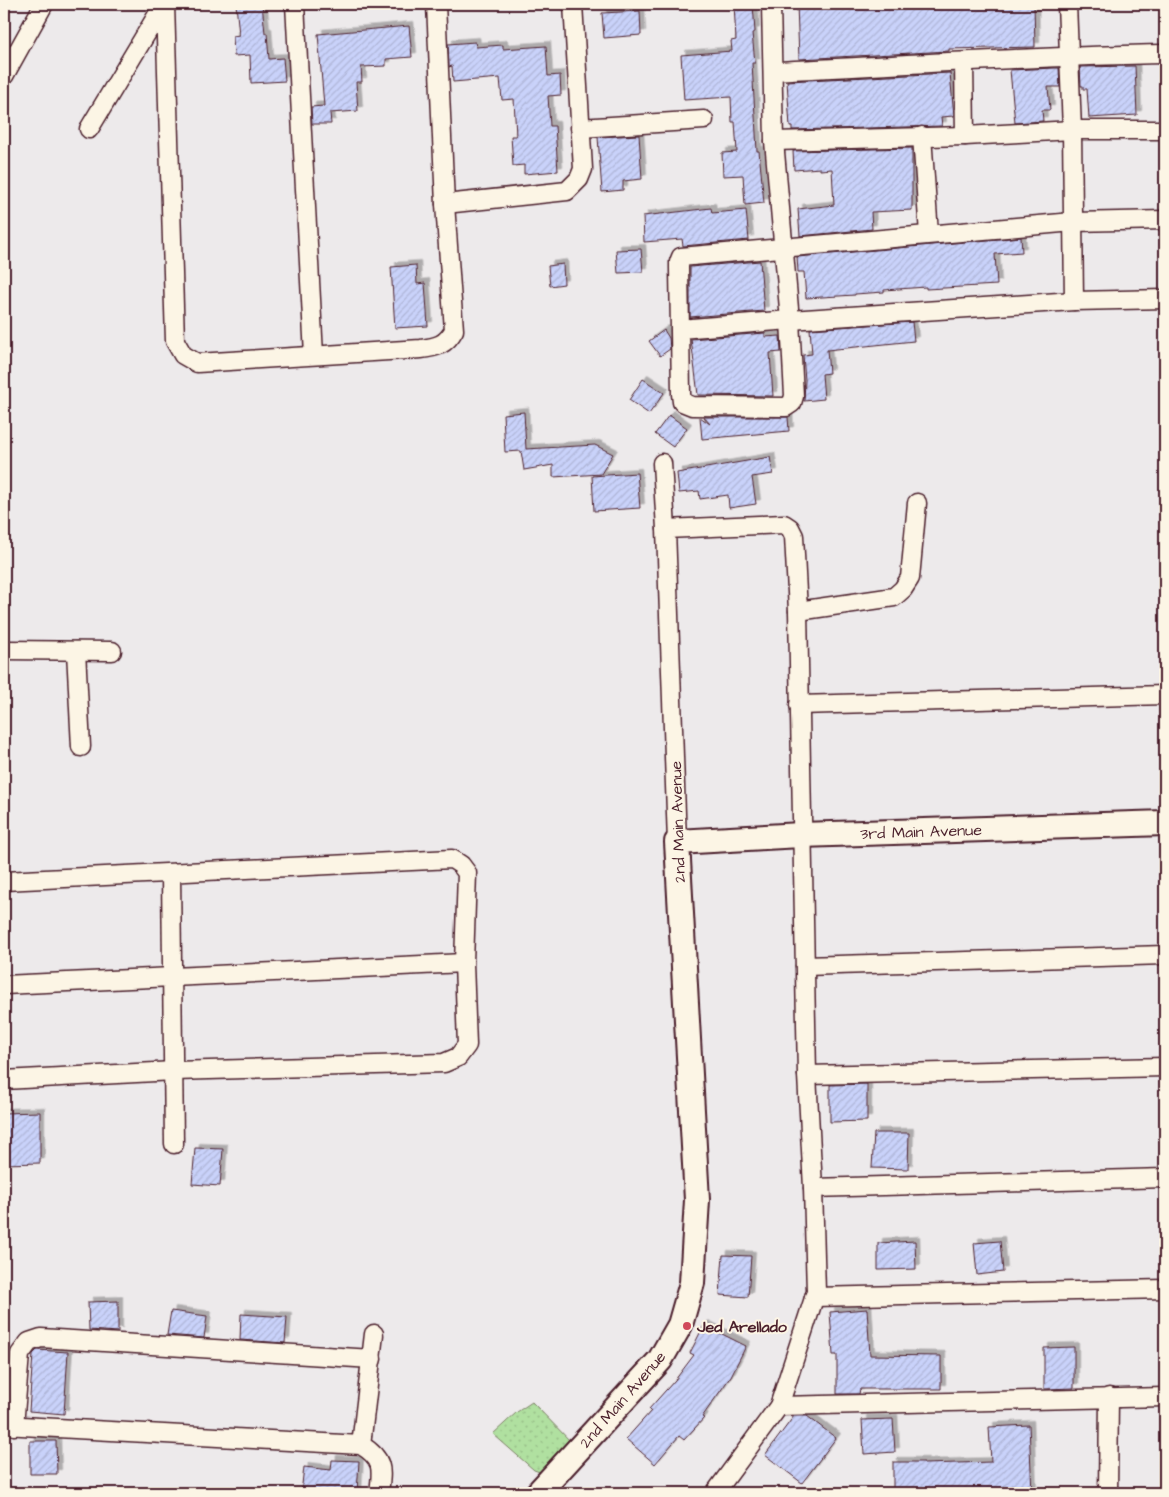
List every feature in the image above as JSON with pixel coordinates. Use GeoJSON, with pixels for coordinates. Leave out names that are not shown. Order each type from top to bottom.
{"type":"FeatureCollection","features":[{"type":"Feature","properties":{"kind":"street"},"geometry":{"type":"LineString","coordinates":[[4,76],[44,4]]}},
{"type":"Feature","properties":{"kind":"street"},"geometry":{"type":"LineString","coordinates":[[89,129],[164,4]]}},
{"type":"Feature","properties":{"kind":"street"},"geometry":{"type":"LineString","coordinates":[[164,4],[175,341],[182,355],[197,363],[437,348],[449,339],[454,330],[444,204],[436,4]]}},
{"type":"Feature","properties":{"kind":"street"},"geometry":{"type":"LineString","coordinates":[[295,4],[314,355]]}},
{"type":"Feature","properties":{"kind":"street"},"geometry":{"type":"LineString","coordinates":[[444,204],[567,191],[579,179],[583,169],[572,4]]}},
{"type":"Feature","properties":{"kind":"street"},"geometry":{"type":"LineString","coordinates":[[771,4],[774,141],[784,247],[790,320],[794,396],[792,402],[786,407],[692,406],[682,402],[679,262],[681,257],[784,247],[929,234],[1073,222],[1165,220]]}},
{"type":"Feature","properties":{"kind":"street"},"geometry":{"type":"LineString","coordinates":[[1068,4],[1074,301]]}},
{"type":"Feature","properties":{"kind":"street"},"geometry":{"type":"LineString","coordinates":[[773,70],[964,62],[1069,55],[1165,54]]}},
{"type":"Feature","properties":{"kind":"street"},"geometry":{"type":"LineString","coordinates":[[964,62],[965,136]]}},
{"type":"Feature","properties":{"kind":"street"},"geometry":{"type":"LineString","coordinates":[[580,128],[704,120]]}},
{"type":"Feature","properties":{"kind":"street"},"geometry":{"type":"LineString","coordinates":[[774,141],[965,136],[1072,130],[1165,130]]}},
{"type":"Feature","properties":{"kind":"street"},"geometry":{"type":"LineString","coordinates":[[922,136],[929,234]]}},
{"type":"Feature","properties":{"kind":"street"},"geometry":{"type":"LineString","coordinates":[[680,330],[790,320],[1074,301],[1165,299]]}},
{"type":"Feature","properties":{"kind":"street","name":"2nd Main Avenue"},"geometry":{"type":"LineString","coordinates":[[540,1493],[660,1360],[680,1325],[692,1283],[697,1200],[677,842],[662,463]]}},
{"type":"Feature","properties":{"kind":"street"},"geometry":{"type":"LineString","coordinates":[[798,611],[894,597],[903,589],[910,578],[917,503]]}},
{"type":"Feature","properties":{"kind":"street"},"geometry":{"type":"LineString","coordinates":[[666,529],[784,524],[790,528],[794,536],[798,611],[807,1075],[816,1292],[779,1406],[715,1493]]}},
{"type":"Feature","properties":{"kind":"street"},"geometry":{"type":"LineString","coordinates":[[4,650],[112,651]]}},
{"type":"Feature","properties":{"kind":"street"},"geometry":{"type":"LineString","coordinates":[[76,651],[80,747]]}},
{"type":"Feature","properties":{"kind":"street"},"geometry":{"type":"LineString","coordinates":[[799,704],[1165,695]]}},
{"type":"Feature","properties":{"kind":"street","name":"3rd Main Avenue"},"geometry":{"type":"LineString","coordinates":[[677,842],[801,835],[1165,823]]}},
{"type":"Feature","properties":{"kind":"street"},"geometry":{"type":"LineString","coordinates":[[4,881],[452,859],[461,864],[467,873],[464,963],[467,1045],[458,1057],[444,1063],[174,1071],[4,1080]]}},
{"type":"Feature","properties":{"kind":"street"},"geometry":{"type":"LineString","coordinates":[[171,874],[174,1144]]}},
{"type":"Feature","properties":{"kind":"street"},"geometry":{"type":"LineString","coordinates":[[805,966],[1165,956]]}},
{"type":"Feature","properties":{"kind":"street"},"geometry":{"type":"LineString","coordinates":[[4,985],[464,963]]}},
{"type":"Feature","properties":{"kind":"street"},"geometry":{"type":"LineString","coordinates":[[807,1075],[1165,1067]]}},
{"type":"Feature","properties":{"kind":"street"},"geometry":{"type":"LineString","coordinates":[[813,1188],[1165,1178]]}},
{"type":"Feature","properties":{"kind":"street"},"geometry":{"type":"LineString","coordinates":[[814,1297],[1165,1289]]}},
{"type":"Feature","properties":{"kind":"street"},"geometry":{"type":"LineString","coordinates":[[361,1445],[374,1334]]}},
{"type":"Feature","properties":{"kind":"street"},"geometry":{"type":"LineString","coordinates":[[372,1358],[41,1338],[29,1342],[20,1354],[9,1426],[361,1445],[372,1452],[382,1470],[379,1493]]}},
{"type":"Feature","properties":{"kind":"street"},"geometry":{"type":"LineString","coordinates":[[1108,1493],[1109,1397]]}},
{"type":"Feature","properties":{"kind":"street"},"geometry":{"type":"LineString","coordinates":[[779,1406],[1165,1397]]}},
{"type":"Feature","properties":{"kind":"green space"},"geometry":{"type":"Polygon","coordinates":[[[532,1402],[577,1448],[551,1476],[534,1470],[493,1434],[517,1412],[532,1402]]]}},
{"type":"Feature","properties":{"kind":"building"},"geometry":{"type":"Polygon","coordinates":[[[236,4],[262,4],[269,59],[283,58],[285,81],[251,83],[250,55],[234,56],[233,36],[239,35],[236,4]]]}},
{"type":"Feature","properties":{"kind":"building"},"geometry":{"type":"Polygon","coordinates":[[[734,4],[753,4],[755,32],[752,33],[755,63],[752,63],[757,151],[759,151],[764,203],[745,205],[743,175],[723,176],[722,153],[737,152],[735,122],[732,122],[731,97],[684,100],[681,55],[732,51],[731,41],[736,40],[734,4]]]}},
{"type":"Feature","properties":{"kind":"building"},"geometry":{"type":"Polygon","coordinates":[[[797,4],[1034,4],[1035,47],[949,49],[949,51],[799,59],[797,4]]]}},
{"type":"Feature","properties":{"kind":"building"},"geometry":{"type":"Polygon","coordinates":[[[640,11],[641,35],[604,38],[602,13],[640,11]]]}},
{"type":"Feature","properties":{"kind":"building"},"geometry":{"type":"Polygon","coordinates":[[[409,26],[412,57],[386,59],[386,66],[361,67],[362,82],[356,82],[358,111],[330,113],[331,124],[312,124],[311,107],[324,106],[318,34],[409,26]]]}},
{"type":"Feature","properties":{"kind":"building"},"geometry":{"type":"Polygon","coordinates":[[[475,42],[476,47],[503,45],[503,49],[546,46],[548,76],[560,75],[561,95],[548,96],[550,126],[555,126],[558,171],[524,174],[524,165],[513,166],[511,136],[516,136],[514,99],[502,100],[500,78],[453,82],[452,66],[449,67],[448,44],[475,42]]]}},
{"type":"Feature","properties":{"kind":"building"},"geometry":{"type":"Polygon","coordinates":[[[1135,66],[1137,115],[1089,118],[1087,89],[1083,89],[1083,86],[1081,86],[1080,67],[1135,66]]]}},
{"type":"Feature","properties":{"kind":"building"},"geometry":{"type":"Polygon","coordinates":[[[1059,68],[1060,87],[1048,87],[1050,110],[1042,110],[1043,121],[1015,123],[1010,70],[1059,68]]]}},
{"type":"Feature","properties":{"kind":"building"},"geometry":{"type":"Polygon","coordinates":[[[950,73],[954,116],[941,117],[942,126],[792,130],[792,127],[790,127],[787,81],[950,73]]]}},
{"type":"Feature","properties":{"kind":"building"},"geometry":{"type":"Polygon","coordinates":[[[639,135],[642,179],[623,181],[623,190],[602,192],[598,137],[639,135]]]}},
{"type":"Feature","properties":{"kind":"building"},"geometry":{"type":"Polygon","coordinates":[[[912,148],[912,210],[871,212],[872,229],[800,236],[798,209],[834,205],[832,169],[794,170],[793,151],[912,148]]]}},
{"type":"Feature","properties":{"kind":"building"},"geometry":{"type":"Polygon","coordinates":[[[711,208],[712,213],[746,210],[749,240],[683,246],[682,239],[644,242],[643,216],[711,208]]]}},
{"type":"Feature","properties":{"kind":"building"},"geometry":{"type":"Polygon","coordinates":[[[1021,237],[1022,252],[995,254],[997,285],[926,289],[926,287],[806,298],[804,272],[798,272],[797,257],[1021,237]]]}},
{"type":"Feature","properties":{"kind":"building"},"geometry":{"type":"Polygon","coordinates":[[[641,249],[643,272],[618,273],[616,250],[641,249]]]}},
{"type":"Feature","properties":{"kind":"building"},"geometry":{"type":"Polygon","coordinates":[[[760,261],[764,311],[690,317],[690,267],[760,261]]]}},
{"type":"Feature","properties":{"kind":"building"},"geometry":{"type":"Polygon","coordinates":[[[563,264],[564,284],[550,286],[548,266],[563,264]]]}},
{"type":"Feature","properties":{"kind":"building"},"geometry":{"type":"Polygon","coordinates":[[[416,265],[417,284],[425,283],[428,326],[395,328],[391,267],[416,265]]]}},
{"type":"Feature","properties":{"kind":"building"},"geometry":{"type":"Polygon","coordinates":[[[912,322],[914,341],[827,350],[829,373],[822,374],[824,399],[804,401],[803,355],[812,354],[810,329],[912,322]]]}},
{"type":"Feature","properties":{"kind":"building"},"geometry":{"type":"Polygon","coordinates":[[[664,330],[669,338],[670,349],[660,356],[649,341],[664,330]]]}},
{"type":"Feature","properties":{"kind":"building"},"geometry":{"type":"Polygon","coordinates":[[[765,333],[765,337],[780,336],[781,352],[770,353],[773,396],[698,395],[691,339],[765,333]]]}},
{"type":"Feature","properties":{"kind":"building"},"geometry":{"type":"Polygon","coordinates":[[[643,379],[664,393],[649,414],[629,400],[643,379]]]}},
{"type":"Feature","properties":{"kind":"building"},"geometry":{"type":"Polygon","coordinates":[[[524,412],[526,449],[595,445],[613,454],[601,474],[553,477],[553,465],[524,470],[521,451],[505,452],[503,414],[524,412]]]}},
{"type":"Feature","properties":{"kind":"building"},"geometry":{"type":"Polygon","coordinates":[[[669,415],[687,428],[673,447],[655,434],[669,415]]]}},
{"type":"Feature","properties":{"kind":"building"},"geometry":{"type":"Polygon","coordinates":[[[700,417],[710,424],[704,417],[788,417],[789,431],[702,439],[700,417]]]}},
{"type":"Feature","properties":{"kind":"building"},"geometry":{"type":"Polygon","coordinates":[[[770,457],[773,474],[752,477],[756,504],[729,508],[728,495],[700,499],[699,491],[679,493],[677,473],[770,457]]]}},
{"type":"Feature","properties":{"kind":"building"},"geometry":{"type":"Polygon","coordinates":[[[637,473],[640,508],[594,511],[592,476],[637,473]]]}},
{"type":"Feature","properties":{"kind":"building"},"geometry":{"type":"Polygon","coordinates":[[[867,1084],[867,1121],[830,1122],[830,1085],[867,1084]]]}},
{"type":"Feature","properties":{"kind":"building"},"geometry":{"type":"Polygon","coordinates":[[[40,1112],[40,1163],[4,1164],[4,1113],[40,1112]]]}},
{"type":"Feature","properties":{"kind":"building"},"geometry":{"type":"Polygon","coordinates":[[[874,1133],[909,1133],[908,1169],[872,1168],[874,1133]]]}},
{"type":"Feature","properties":{"kind":"building"},"geometry":{"type":"Polygon","coordinates":[[[195,1148],[223,1149],[220,1186],[192,1184],[195,1148]]]}},
{"type":"Feature","properties":{"kind":"building"},"geometry":{"type":"Polygon","coordinates":[[[915,1241],[916,1269],[878,1270],[878,1243],[915,1241]]]}},
{"type":"Feature","properties":{"kind":"building"},"geometry":{"type":"Polygon","coordinates":[[[1000,1241],[1003,1272],[977,1275],[974,1243],[1000,1241]]]}},
{"type":"Feature","properties":{"kind":"building"},"geometry":{"type":"Polygon","coordinates":[[[723,1255],[751,1256],[748,1297],[720,1295],[723,1255]]]}},
{"type":"Feature","properties":{"kind":"building"},"geometry":{"type":"Polygon","coordinates":[[[118,1301],[118,1332],[89,1330],[88,1302],[118,1301]]]}},
{"type":"Feature","properties":{"kind":"building"},"geometry":{"type":"Polygon","coordinates":[[[867,1309],[870,1355],[941,1356],[941,1389],[860,1389],[859,1394],[837,1394],[837,1355],[833,1355],[830,1312],[867,1309]]]}},
{"type":"Feature","properties":{"kind":"building"},"geometry":{"type":"Polygon","coordinates":[[[171,1311],[207,1316],[204,1338],[167,1335],[171,1311]]]}},
{"type":"Feature","properties":{"kind":"building"},"geometry":{"type":"Polygon","coordinates":[[[241,1314],[287,1317],[285,1343],[240,1340],[241,1314]]]}},
{"type":"Feature","properties":{"kind":"building"},"geometry":{"type":"Polygon","coordinates":[[[704,1325],[746,1346],[731,1376],[702,1417],[704,1418],[684,1440],[679,1436],[655,1464],[626,1439],[651,1411],[649,1409],[694,1355],[690,1353],[704,1325]]]}},
{"type":"Feature","properties":{"kind":"building"},"geometry":{"type":"Polygon","coordinates":[[[1074,1347],[1074,1388],[1044,1389],[1044,1348],[1074,1347]]]}},
{"type":"Feature","properties":{"kind":"building"},"geometry":{"type":"Polygon","coordinates":[[[37,1350],[68,1352],[64,1414],[29,1411],[33,1354],[37,1350]]]}},
{"type":"Feature","properties":{"kind":"building"},"geometry":{"type":"Polygon","coordinates":[[[794,1416],[807,1416],[836,1438],[802,1483],[765,1455],[794,1416]]]}},
{"type":"Feature","properties":{"kind":"building"},"geometry":{"type":"Polygon","coordinates":[[[893,1419],[895,1452],[864,1454],[862,1420],[893,1419]]]}},
{"type":"Feature","properties":{"kind":"building"},"geometry":{"type":"Polygon","coordinates":[[[1029,1425],[1032,1493],[893,1493],[893,1462],[924,1462],[924,1464],[991,1462],[989,1427],[1029,1425]]]}},
{"type":"Feature","properties":{"kind":"building"},"geometry":{"type":"Polygon","coordinates":[[[30,1441],[56,1441],[57,1474],[30,1474],[30,1441]]]}},
{"type":"Feature","properties":{"kind":"building"},"geometry":{"type":"Polygon","coordinates":[[[332,1460],[359,1461],[357,1493],[301,1493],[304,1467],[331,1470],[332,1460]]]}},
{"type":"Feature","properties":{"kind":"place","name":"Jed Arellado"},"geometry":{"type":"Point","coordinates":[687,1326]}}]}
